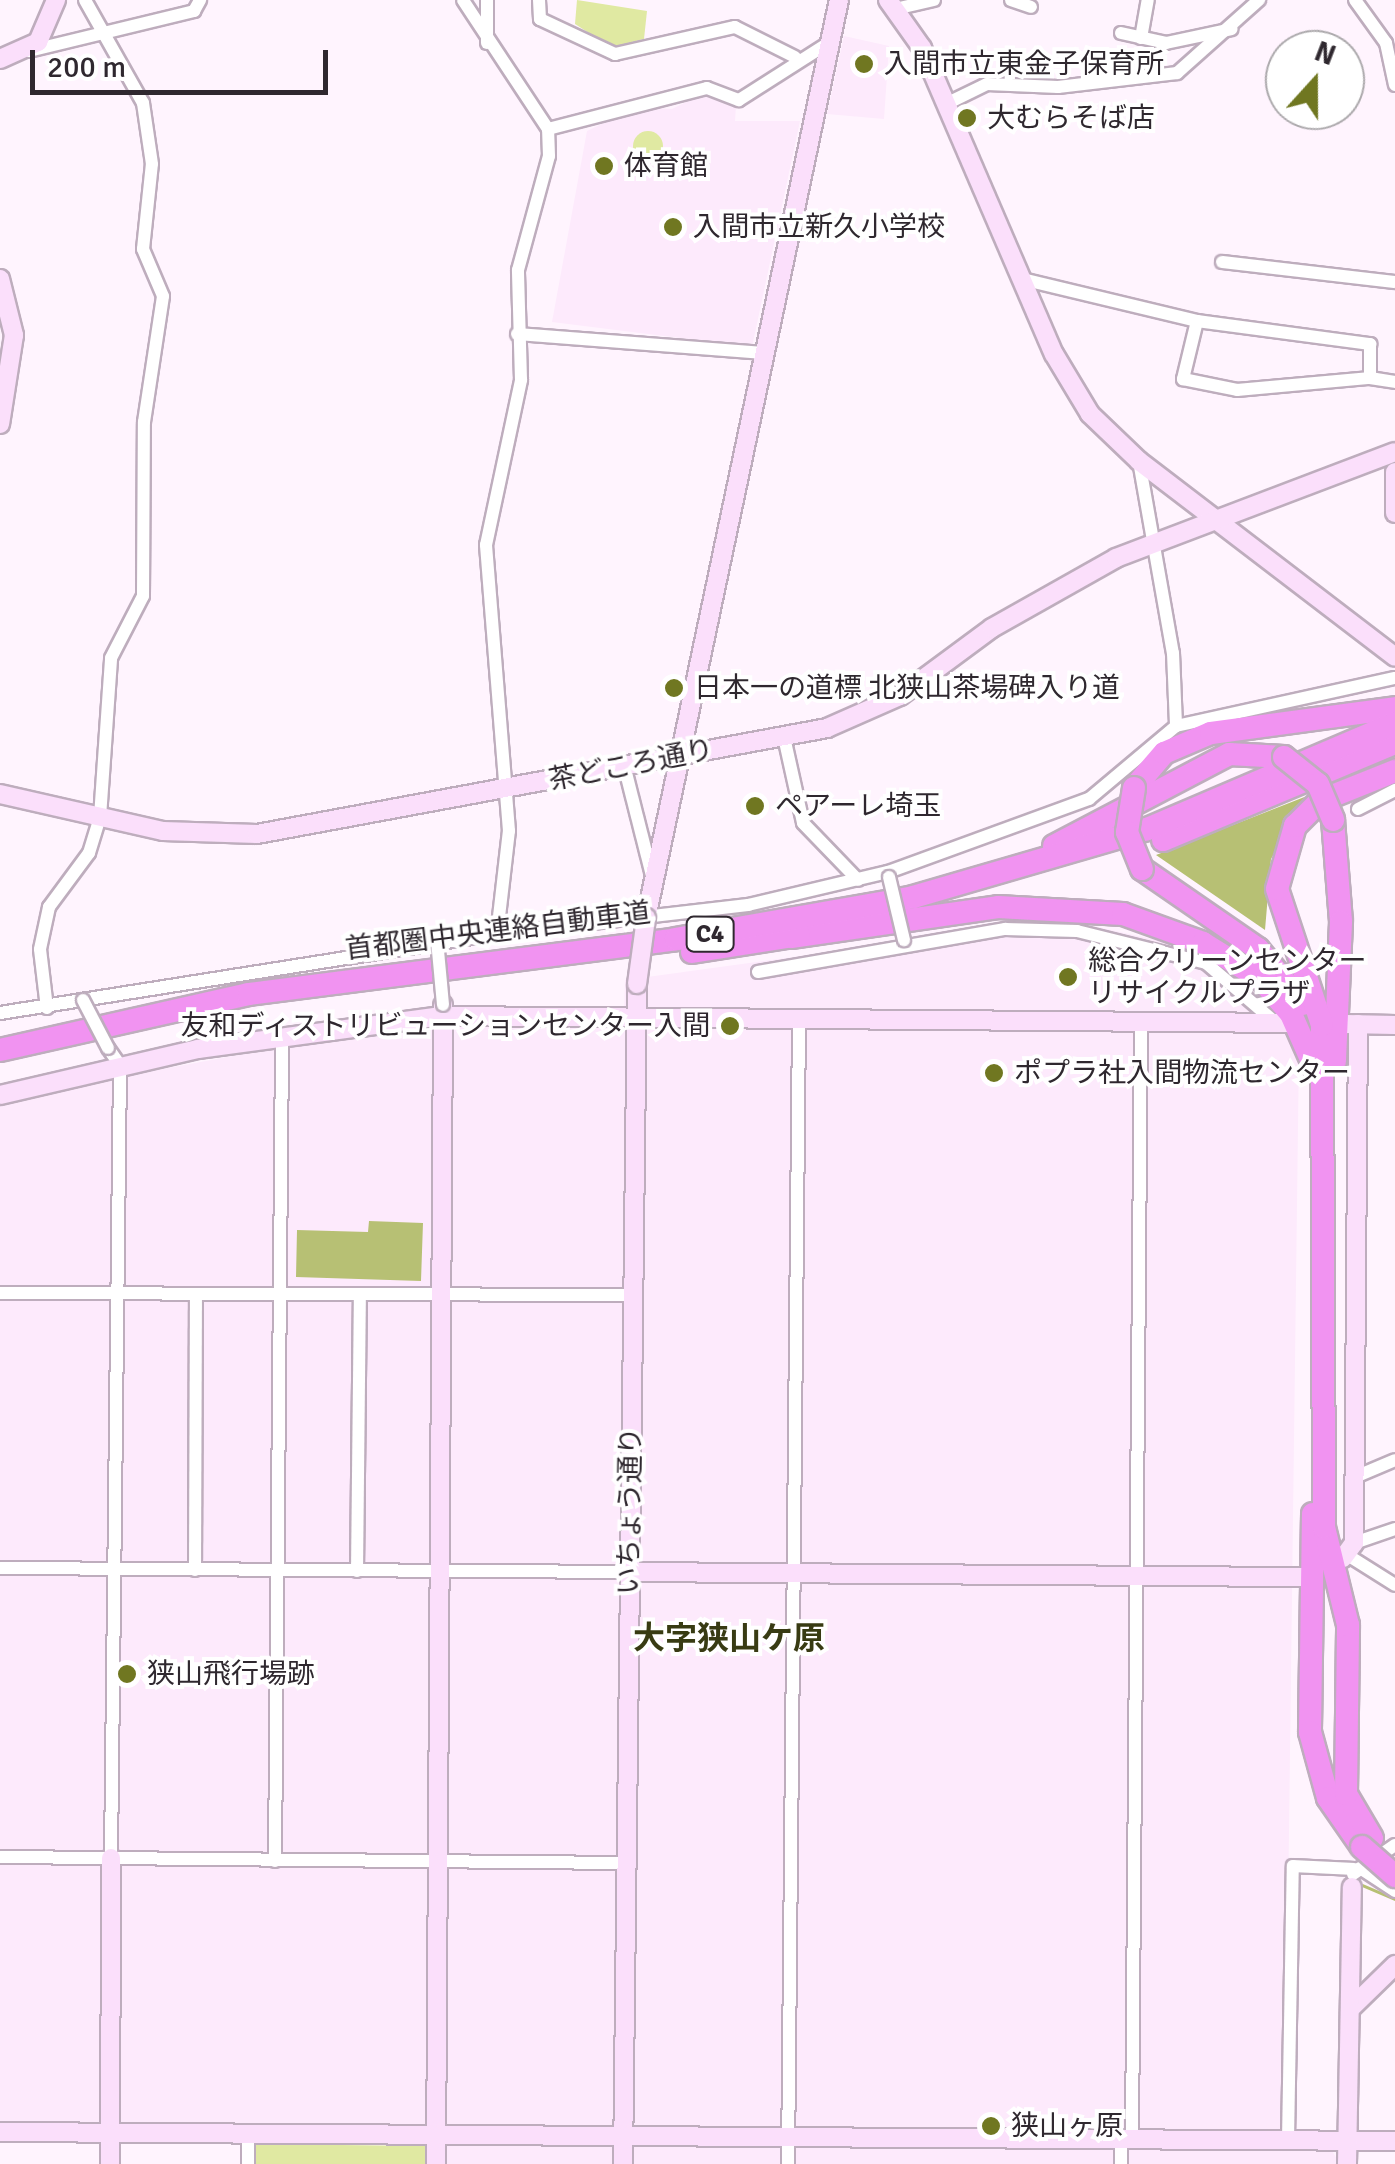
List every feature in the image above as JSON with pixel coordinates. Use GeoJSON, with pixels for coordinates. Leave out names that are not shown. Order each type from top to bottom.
{"type":"FeatureCollection","features":[{"type":"Feature","properties":{"kind":"highway"},"geometry":{"type":"LineString","coordinates":[[1395,708],[1211,734],[1164,754],[1134,788],[1127,832],[1142,869],[1282,971],[1316,1038],[1310,1732],[1328,1798],[1360,1862],[1395,1876]]}},
{"type":"Feature","properties":{"kind":"highway","name":"首都圏中央連絡自動車道"},"geometry":{"type":"LineString","coordinates":[[0,1050],[250,994],[816,917],[1147,830],[1395,722]]}},
{"type":"Feature","properties":{"kind":"highway","name":"首都圏中央連絡自動車道"},"geometry":{"type":"LineString","coordinates":[[0,1066],[251,1009],[791,937],[1052,876],[1228,816],[1395,743]]}},
{"type":"Feature","properties":{"kind":"highway"},"geometry":{"type":"LineString","coordinates":[[816,917],[1035,855],[1229,754],[1284,757],[1318,784],[1334,820],[1340,997],[1324,1124]]}},
{"type":"Feature","properties":{"kind":"highway"},"geometry":{"type":"LineString","coordinates":[[1360,1862],[1346,1794],[1348,1625],[1324,1527],[1322,1025],[1282,922],[1281,858],[1320,802],[1395,771]]}},
{"type":"Feature","properties":{"kind":"highway"},"geometry":{"type":"LineString","coordinates":[[791,937],[998,907],[1123,914],[1203,942],[1261,979],[1291,1014],[1317,1073]]}},
{"type":"Feature","properties":{"kind":"highway"},"geometry":{"type":"LineString","coordinates":[[1360,1862],[1395,1858]]}},
{"type":"Feature","properties":{"kind":"street"},"geometry":{"type":"LineString","coordinates":[[26,51],[56,0]]}},
{"type":"Feature","properties":{"kind":"street"},"geometry":{"type":"LineString","coordinates":[[48,1008],[40,949],[48,906],[88,853],[100,818],[111,658],[143,596],[144,422],[162,296],[143,249],[152,178],[146,114],[110,34],[84,0]]}},
{"type":"Feature","properties":{"kind":"street"},"geometry":{"type":"LineString","coordinates":[[0,59],[194,11],[200,0]]}},
{"type":"Feature","properties":{"kind":"street"},"geometry":{"type":"LineString","coordinates":[[463,0],[486,45],[548,130],[546,173],[518,270],[521,380],[486,545],[508,831],[496,934]]}},
{"type":"Feature","properties":{"kind":"street"},"geometry":{"type":"LineString","coordinates":[[486,45],[487,0]]}},
{"type":"Feature","properties":{"kind":"street"},"geometry":{"type":"LineString","coordinates":[[539,0],[540,18],[615,54],[735,27],[795,58]]}},
{"type":"Feature","properties":{"kind":"street","name":"いちょう通り"},"geometry":{"type":"LineString","coordinates":[[623,2164],[637,984],[652,876],[839,0]]}},
{"type":"Feature","properties":{"kind":"street"},"geometry":{"type":"LineString","coordinates":[[934,0],[892,4],[948,102],[1073,390],[1139,462],[1395,657]]}},
{"type":"Feature","properties":{"kind":"street"},"geometry":{"type":"LineString","coordinates":[[1010,0],[1032,7]]}},
{"type":"Feature","properties":{"kind":"street"},"geometry":{"type":"LineString","coordinates":[[1141,38],[1148,0]]}},
{"type":"Feature","properties":{"kind":"street"},"geometry":{"type":"LineString","coordinates":[[948,102],[999,83],[1058,87],[1177,73],[1232,29],[1259,0]]}},
{"type":"Feature","properties":{"kind":"street"},"geometry":{"type":"LineString","coordinates":[[1355,0],[1386,44],[1395,85]]}},
{"type":"Feature","properties":{"kind":"street"},"geometry":{"type":"LineString","coordinates":[[1121,33],[1175,43],[1232,29]]}},
{"type":"Feature","properties":{"kind":"street"},"geometry":{"type":"LineString","coordinates":[[548,130],[707,88],[739,100],[795,58],[830,42]]}},
{"type":"Feature","properties":{"kind":"street"},"geometry":{"type":"LineString","coordinates":[[1222,262],[1395,282]]}},
{"type":"Feature","properties":{"kind":"street"},"geometry":{"type":"LineString","coordinates":[[0,279],[14,334],[0,424]]}},
{"type":"Feature","properties":{"kind":"street"},"geometry":{"type":"LineString","coordinates":[[1022,279],[1197,322],[1370,344],[1370,378]]}},
{"type":"Feature","properties":{"kind":"street"},"geometry":{"type":"LineString","coordinates":[[1197,322],[1183,379],[1237,390],[1370,378],[1395,382]]}},
{"type":"Feature","properties":{"kind":"street"},"geometry":{"type":"LineString","coordinates":[[517,334],[764,353]]}},
{"type":"Feature","properties":{"kind":"street","name":"茶どころ通り"},"geometry":{"type":"LineString","coordinates":[[0,794],[100,818],[257,834],[381,804],[502,791],[784,737],[900,696],[1017,612],[1153,542],[1395,452]]}},
{"type":"Feature","properties":{"kind":"street"},"geometry":{"type":"LineString","coordinates":[[1139,462],[1176,726]]}},
{"type":"Feature","properties":{"kind":"street"},"geometry":{"type":"LineString","coordinates":[[1395,472],[1395,513]]}},
{"type":"Feature","properties":{"kind":"street"},"geometry":{"type":"LineString","coordinates":[[0,1013],[437,940],[646,918],[888,875],[1089,799],[1176,726],[1395,678]]}},
{"type":"Feature","properties":{"kind":"street"},"geometry":{"type":"LineString","coordinates":[[784,737],[803,823],[858,880]]}},
{"type":"Feature","properties":{"kind":"street"},"geometry":{"type":"LineString","coordinates":[[624,766],[652,876]]}},
{"type":"Feature","properties":{"kind":"street"},"geometry":{"type":"LineString","coordinates":[[1358,808],[1395,790]]}},
{"type":"Feature","properties":{"kind":"street"},"geometry":{"type":"LineString","coordinates":[[888,875],[905,943]]}},
{"type":"Feature","properties":{"kind":"street"},"geometry":{"type":"LineString","coordinates":[[758,972],[905,943],[1005,930],[1148,943],[1206,963],[1281,1023]]}},
{"type":"Feature","properties":{"kind":"street"},"geometry":{"type":"LineString","coordinates":[[436,2164],[435,1295],[442,1010],[437,940]]}},
{"type":"Feature","properties":{"kind":"street"},"geometry":{"type":"LineString","coordinates":[[83,1000],[120,1065],[110,2164]]}},
{"type":"Feature","properties":{"kind":"street"},"geometry":{"type":"LineString","coordinates":[[0,1095],[120,1065],[442,1010],[799,1021],[1281,1023]]}},
{"type":"Feature","properties":{"kind":"street"},"geometry":{"type":"LineString","coordinates":[[788,2164],[799,1021]]}},
{"type":"Feature","properties":{"kind":"street"},"geometry":{"type":"LineString","coordinates":[[1121,2164],[1127,2138],[1138,1572],[1141,1023]]}},
{"type":"Feature","properties":{"kind":"street"},"geometry":{"type":"LineString","coordinates":[[1349,1552],[1355,1476],[1352,1024],[1395,1025]]}},
{"type":"Feature","properties":{"kind":"street"},"geometry":{"type":"LineString","coordinates":[[275,1861],[282,1035]]}},
{"type":"Feature","properties":{"kind":"street"},"geometry":{"type":"LineString","coordinates":[[0,1293],[632,1295]]}},
{"type":"Feature","properties":{"kind":"street"},"geometry":{"type":"LineString","coordinates":[[357,1571],[360,1295]]}},
{"type":"Feature","properties":{"kind":"street"},"geometry":{"type":"LineString","coordinates":[[196,1296],[196,1570]]}},
{"type":"Feature","properties":{"kind":"street"},"geometry":{"type":"LineString","coordinates":[[1355,1476],[1395,1460]]}},
{"type":"Feature","properties":{"kind":"street"},"geometry":{"type":"LineString","coordinates":[[1349,1552],[1395,1529]]}},
{"type":"Feature","properties":{"kind":"street"},"geometry":{"type":"LineString","coordinates":[[1349,1552],[1395,1585]]}},
{"type":"Feature","properties":{"kind":"street"},"geometry":{"type":"LineString","coordinates":[[0,1568],[796,1574],[1138,1572],[1302,1577]]}},
{"type":"Feature","properties":{"kind":"street"},"geometry":{"type":"LineString","coordinates":[[1288,2140],[1292,1866],[1360,1862],[1395,1845]]}},
{"type":"Feature","properties":{"kind":"street"},"geometry":{"type":"LineString","coordinates":[[0,1857],[626,1862]]}},
{"type":"Feature","properties":{"kind":"street"},"geometry":{"type":"LineString","coordinates":[[1360,1862],[1395,1891]]}},
{"type":"Feature","properties":{"kind":"street"},"geometry":{"type":"LineString","coordinates":[[1347,2164],[1360,1862]]}},
{"type":"Feature","properties":{"kind":"street"},"geometry":{"type":"LineString","coordinates":[[1351,2008],[1395,1965]]}},
{"type":"Feature","properties":{"kind":"street"},"geometry":{"type":"LineString","coordinates":[[0,2132],[1395,2141]]}},
{"type":"Feature","properties":{"kind":"street"},"geometry":{"type":"LineString","coordinates":[[248,2132],[248,2164]]}},
{"type":"Feature","properties":{"kind":"shaded area"},"geometry":{"type":"Polygon","coordinates":[[[577,0],[647,11],[644,39],[611,47],[575,24],[577,0]]]}},
{"type":"Feature","properties":{"kind":"shaded area","name":"入間市立東金子保育所"},"geometry":{"type":"Polygon","coordinates":[[[844,36],[889,46],[884,119],[827,114],[844,36]]]}},
{"type":"Feature","properties":{"kind":"shaded area","name":"入間市立新久小学校"},"geometry":{"type":"Polygon","coordinates":[[[704,93],[736,106],[735,121],[800,121],[752,347],[552,322],[587,131],[637,107],[672,109],[704,93]]]}},
{"type":"Feature","properties":{"kind":"shaded area"},"geometry":{"type":"Polygon","coordinates":[[[648,131],[659,135],[663,146],[659,157],[648,161],[637,157],[633,146],[637,135],[648,131]]]}},
{"type":"Feature","properties":{"kind":"shaded area"},"geometry":{"type":"Polygon","coordinates":[[[1307,796],[1271,859],[1265,930],[1156,855],[1307,796]]]}},
{"type":"Feature","properties":{"kind":"shaded area"},"geometry":{"type":"Polygon","coordinates":[[[1065,920],[1184,946],[1233,972],[1299,1048],[1285,2145],[1331,2149],[1340,2164],[442,2164],[442,2127],[0,2121],[0,1099],[444,1017],[624,1021],[625,980],[1065,920]]]}},
{"type":"Feature","properties":{"kind":"shaded area"},"geometry":{"type":"Polygon","coordinates":[[[369,1221],[423,1223],[421,1281],[296,1277],[297,1230],[368,1232],[369,1221]]]}},
{"type":"Feature","properties":{"kind":"shaded area"},"geometry":{"type":"Polygon","coordinates":[[[255,2144],[428,2146],[427,2164],[255,2164],[255,2144]]]}},
{"type":"Feature","properties":{"kind":"waterway"},"geometry":{"type":"LineString","coordinates":[[1362,1885],[1395,1899]]}},
{"type":"Feature","properties":{"kind":"place","name":"入間市立東金子保育所"},"geometry":{"type":"Point","coordinates":[864,64]}},
{"type":"Feature","properties":{"kind":"place","name":"大むらそば店"},"geometry":{"type":"Point","coordinates":[967,118]}},
{"type":"Feature","properties":{"kind":"place","name":"体育館"},"geometry":{"type":"Point","coordinates":[604,166]}},
{"type":"Feature","properties":{"kind":"place","name":"入間市立新久小学校"},"geometry":{"type":"Point","coordinates":[673,227]}},
{"type":"Feature","properties":{"kind":"place","name":"日本一の道標 北狭山茶場碑入り道"},"geometry":{"type":"Point","coordinates":[674,688]}},
{"type":"Feature","properties":{"kind":"place","name":"ペアーレ埼玉"},"geometry":{"type":"Point","coordinates":[755,806]}},
{"type":"Feature","properties":{"kind":"place","name":"総合クリーンセンター リサイクルプラザ"},"geometry":{"type":"Point","coordinates":[1068,977]}},
{"type":"Feature","properties":{"kind":"place","name":"友和ディストリビューションセンター入間"},"geometry":{"type":"Point","coordinates":[730,1026]}},
{"type":"Feature","properties":{"kind":"place","name":"ポプラ社入間物流センター"},"geometry":{"type":"Point","coordinates":[994,1073]}},
{"type":"Feature","properties":{"kind":"place","name":"狭山飛行場跡"},"geometry":{"type":"Point","coordinates":[127,1674]}},
{"type":"Feature","properties":{"kind":"place","name":"狭山ヶ原"},"geometry":{"type":"Point","coordinates":[991,2126]}},
{"type":"Feature","properties":{"kind":"district","name":"大字狭山ケ原"},"geometry":{"type":"Point","coordinates":[729,1639]}}]}
